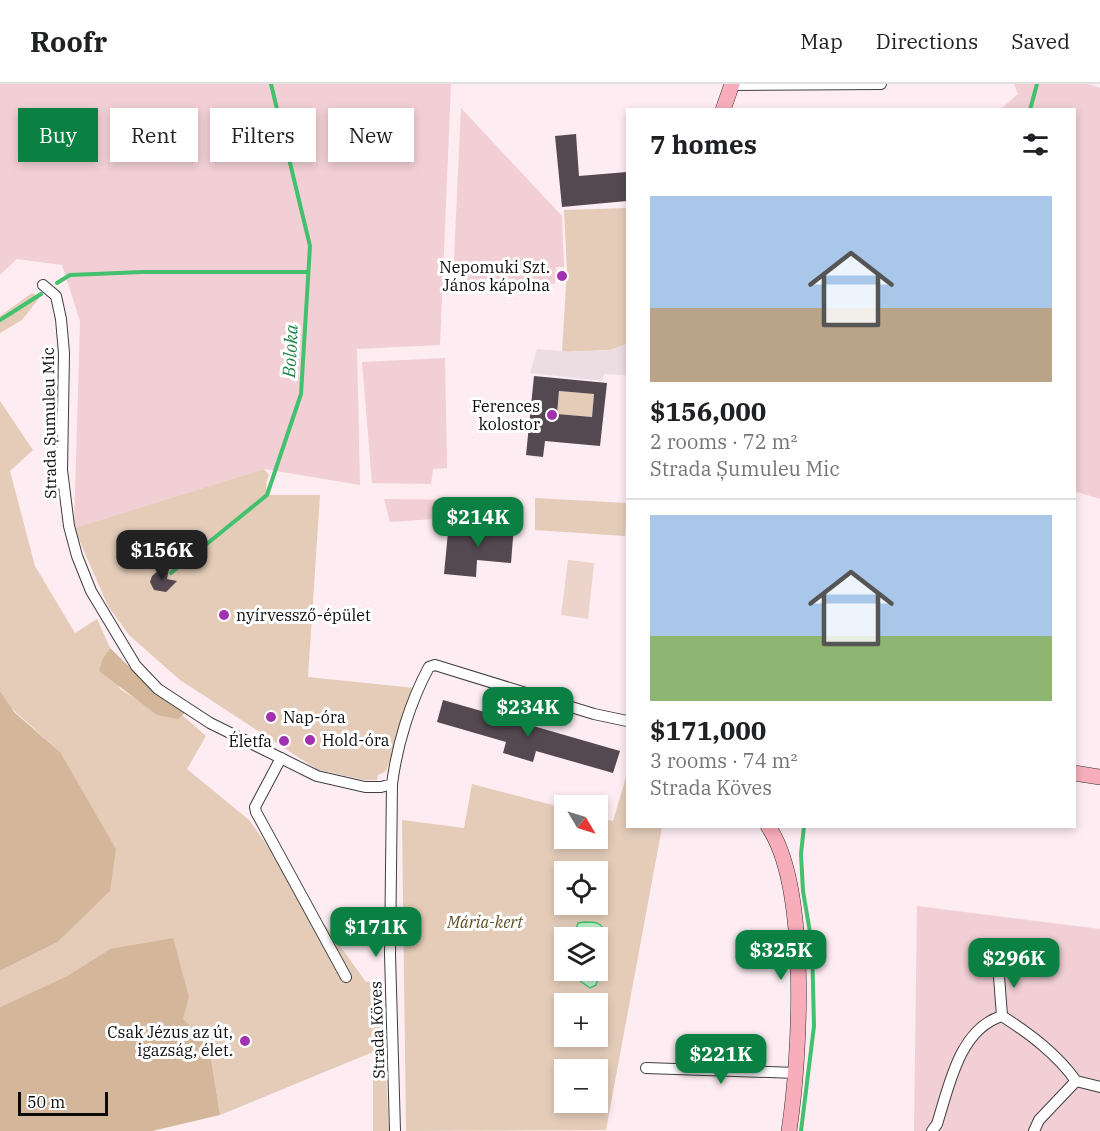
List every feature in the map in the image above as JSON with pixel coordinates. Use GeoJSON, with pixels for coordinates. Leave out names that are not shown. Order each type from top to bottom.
{"type":"FeatureCollection","features":[{"type":"Feature","properties":{"kind":"street"},"geometry":{"type":"LineString","coordinates":[[724,108],[731,84],[881,84]]}},
{"type":"Feature","properties":{"kind":"street","name":"Strada Șumuleu Mic"},"geometry":{"type":"LineString","coordinates":[[43,285],[56,296],[61,319],[64,353],[64,498],[77,556],[91,591],[136,666],[158,689],[210,723],[317,776],[374,788],[392,784]]}},
{"type":"Feature","properties":{"kind":"street"},"geometry":{"type":"LineString","coordinates":[[392,784],[407,719],[417,691],[429,667],[435,665],[594,714],[626,721]]}},
{"type":"Feature","properties":{"kind":"street"},"geometry":{"type":"LineString","coordinates":[[281,758],[255,807],[256,812],[346,976]]}},
{"type":"Feature","properties":{"kind":"street"},"geometry":{"type":"LineString","coordinates":[[1076,773],[1100,777]]}},
{"type":"Feature","properties":{"kind":"street","name":"Strada Köves"},"geometry":{"type":"LineString","coordinates":[[392,784],[390,954],[395,1131]]}},
{"type":"Feature","properties":{"kind":"street"},"geometry":{"type":"LineString","coordinates":[[769,828],[782,857],[793,908],[798,971],[796,1073],[789,1131]]}},
{"type":"Feature","properties":{"kind":"street"},"geometry":{"type":"LineString","coordinates":[[998,963],[1002,1016],[1055,1056],[1076,1081],[1100,1087]]}},
{"type":"Feature","properties":{"kind":"street"},"geometry":{"type":"LineString","coordinates":[[932,1131],[937,1124],[959,1060],[974,1033],[992,1019],[1002,1016]]}},
{"type":"Feature","properties":{"kind":"street"},"geometry":{"type":"LineString","coordinates":[[646,1068],[796,1073]]}},
{"type":"Feature","properties":{"kind":"street"},"geometry":{"type":"LineString","coordinates":[[1034,1131],[1039,1120],[1076,1081]]}},
{"type":"Feature","properties":{"kind":"shaded area"},"geometry":{"type":"Polygon","coordinates":[[[0,84],[451,84],[440,345],[357,349],[360,485],[264,469],[74,528],[80,321],[62,265],[17,259],[0,275],[0,84]]]}},
{"type":"Feature","properties":{"kind":"shaded area"},"geometry":{"type":"Polygon","coordinates":[[[1014,84],[1088,84],[1100,88],[1100,499],[1076,492],[1076,108],[1002,108],[1018,94],[1014,84]]]}},
{"type":"Feature","properties":{"kind":"shaded area"},"geometry":{"type":"Polygon","coordinates":[[[461,108],[562,216],[564,267],[556,267],[555,284],[453,280],[461,108]]]}},
{"type":"Feature","properties":{"kind":"shaded area"},"geometry":{"type":"Polygon","coordinates":[[[626,344],[626,375],[604,374],[602,381],[530,373],[537,349],[571,352],[610,350],[626,344]]]}},
{"type":"Feature","properties":{"kind":"shaded area"},"geometry":{"type":"Polygon","coordinates":[[[445,358],[447,468],[433,469],[431,484],[372,483],[362,362],[445,358]]]}},
{"type":"Feature","properties":{"kind":"shaded area"},"geometry":{"type":"Polygon","coordinates":[[[384,499],[472,500],[471,514],[460,523],[434,519],[390,522],[384,499]]]}},
{"type":"Feature","properties":{"kind":"shaded area"},"geometry":{"type":"Polygon","coordinates":[[[568,560],[594,563],[588,619],[561,615],[568,560]]]}},
{"type":"Feature","properties":{"kind":"shaded area"},"geometry":{"type":"Polygon","coordinates":[[[110,648],[147,684],[186,712],[178,719],[157,715],[99,671],[103,658],[110,648]]]}},
{"type":"Feature","properties":{"kind":"shaded area"},"geometry":{"type":"Polygon","coordinates":[[[0,691],[14,712],[60,752],[116,849],[110,891],[58,942],[0,971],[0,691]]]}},
{"type":"Feature","properties":{"kind":"shaded area"},"geometry":{"type":"Polygon","coordinates":[[[917,906],[1100,929],[1100,1131],[914,1131],[917,906]]]}},
{"type":"Feature","properties":{"kind":"shaded area"},"geometry":{"type":"Polygon","coordinates":[[[578,923],[598,923],[602,927],[577,927],[578,923]]]}},
{"type":"Feature","properties":{"kind":"shaded area"},"geometry":{"type":"Polygon","coordinates":[[[173,938],[189,997],[183,1019],[209,1046],[220,1115],[152,1131],[0,1131],[0,1007],[67,976],[110,949],[173,938]]]}},
{"type":"Feature","properties":{"kind":"shaded area"},"geometry":{"type":"Polygon","coordinates":[[[580,981],[597,981],[596,985],[590,988],[580,981]]]}},
{"type":"Feature","properties":{"kind":"green space"},"geometry":{"type":"Polygon","coordinates":[[[626,208],[626,344],[610,350],[562,352],[567,270],[564,210],[626,208]]]}},
{"type":"Feature","properties":{"kind":"green space"},"geometry":{"type":"Polygon","coordinates":[[[32,293],[40,297],[22,320],[0,333],[0,316],[32,293]]]}},
{"type":"Feature","properties":{"kind":"green space"},"geometry":{"type":"Polygon","coordinates":[[[559,391],[594,394],[592,417],[557,414],[559,391]]]}},
{"type":"Feature","properties":{"kind":"green space"},"geometry":{"type":"Polygon","coordinates":[[[0,401],[33,450],[10,471],[35,566],[75,633],[97,619],[110,648],[103,658],[120,689],[139,701],[182,715],[206,736],[187,769],[249,820],[366,982],[381,981],[389,1131],[373,1131],[373,1052],[220,1115],[209,1046],[182,1019],[189,997],[110,949],[67,976],[0,1007],[0,971],[58,942],[110,891],[110,882],[60,752],[10,707],[0,691],[0,401]]]}},
{"type":"Feature","properties":{"kind":"green space"},"geometry":{"type":"Polygon","coordinates":[[[264,469],[269,475],[266,483],[267,495],[320,495],[308,677],[415,688],[386,771],[378,775],[377,780],[364,780],[318,770],[180,680],[129,635],[108,606],[74,528],[264,469]]]}},
{"type":"Feature","properties":{"kind":"green space"},"geometry":{"type":"Polygon","coordinates":[[[535,498],[626,503],[625,536],[535,530],[535,498]]]}},
{"type":"Feature","properties":{"kind":"green space","name":"Mária-kert"},"geometry":{"type":"Polygon","coordinates":[[[626,777],[626,828],[662,828],[606,1130],[406,1131],[402,820],[464,828],[472,784],[554,805],[554,849],[608,849],[608,820],[613,821],[626,777]]]}},
{"type":"Feature","properties":{"kind":"building"},"geometry":{"type":"Polygon","coordinates":[[[576,134],[579,176],[626,172],[626,201],[562,207],[555,136],[576,134]]]}},
{"type":"Feature","properties":{"kind":"building","name":"Ferences kolostor"},"geometry":{"type":"Polygon","coordinates":[[[534,376],[607,383],[600,446],[545,441],[543,457],[526,455],[534,376]],[[559,391],[557,414],[592,417],[594,394],[559,391]]]}},
{"type":"Feature","properties":{"kind":"building"},"geometry":{"type":"Polygon","coordinates":[[[472,522],[514,525],[511,563],[477,560],[476,577],[444,574],[448,532],[471,534],[472,522]]]}},
{"type":"Feature","properties":{"kind":"building"},"geometry":{"type":"Polygon","coordinates":[[[169,569],[167,579],[177,581],[166,592],[154,590],[150,582],[152,576],[158,571],[169,569]]]}},
{"type":"Feature","properties":{"kind":"building"},"geometry":{"type":"Polygon","coordinates":[[[443,700],[620,751],[613,773],[536,751],[533,762],[503,753],[506,742],[437,722],[443,700]]]}},
{"type":"Feature","properties":{"kind":"waterway","name":"Boloka"},"geometry":{"type":"LineString","coordinates":[[171,573],[267,495],[301,394],[310,246],[271,84]]}},
{"type":"Feature","properties":{"kind":"waterway"},"geometry":{"type":"LineString","coordinates":[[1031,108],[1037,84]]}},
{"type":"Feature","properties":{"kind":"waterway"},"geometry":{"type":"LineString","coordinates":[[57,283],[70,275],[142,272],[308,272]]}},
{"type":"Feature","properties":{"kind":"waterway"},"geometry":{"type":"LineString","coordinates":[[0,320],[41,294]]}},
{"type":"Feature","properties":{"kind":"waterway"},"geometry":{"type":"LineString","coordinates":[[801,1131],[814,1026],[812,944],[803,891],[801,854],[804,828]]}},
{"type":"Feature","properties":{"kind":"place","name":"Nepomuki Szt. János kápolna"},"geometry":{"type":"Point","coordinates":[562,276]}},
{"type":"Feature","properties":{"kind":"place","name":"Ferences kolostor"},"geometry":{"type":"Point","coordinates":[552,415]}},
{"type":"Feature","properties":{"kind":"place","name":"nyírvessző-épület"},"geometry":{"type":"Point","coordinates":[224,615]}},
{"type":"Feature","properties":{"kind":"place","name":"Nap-óra"},"geometry":{"type":"Point","coordinates":[271,717]}},
{"type":"Feature","properties":{"kind":"place","name":"Hold-óra"},"geometry":{"type":"Point","coordinates":[310,740]}},
{"type":"Feature","properties":{"kind":"place","name":"Életfa"},"geometry":{"type":"Point","coordinates":[284,741]}},
{"type":"Feature","properties":{"kind":"place","name":"Csak Jézus az út, igazság, élet."},"geometry":{"type":"Point","coordinates":[245,1041]}}]}
